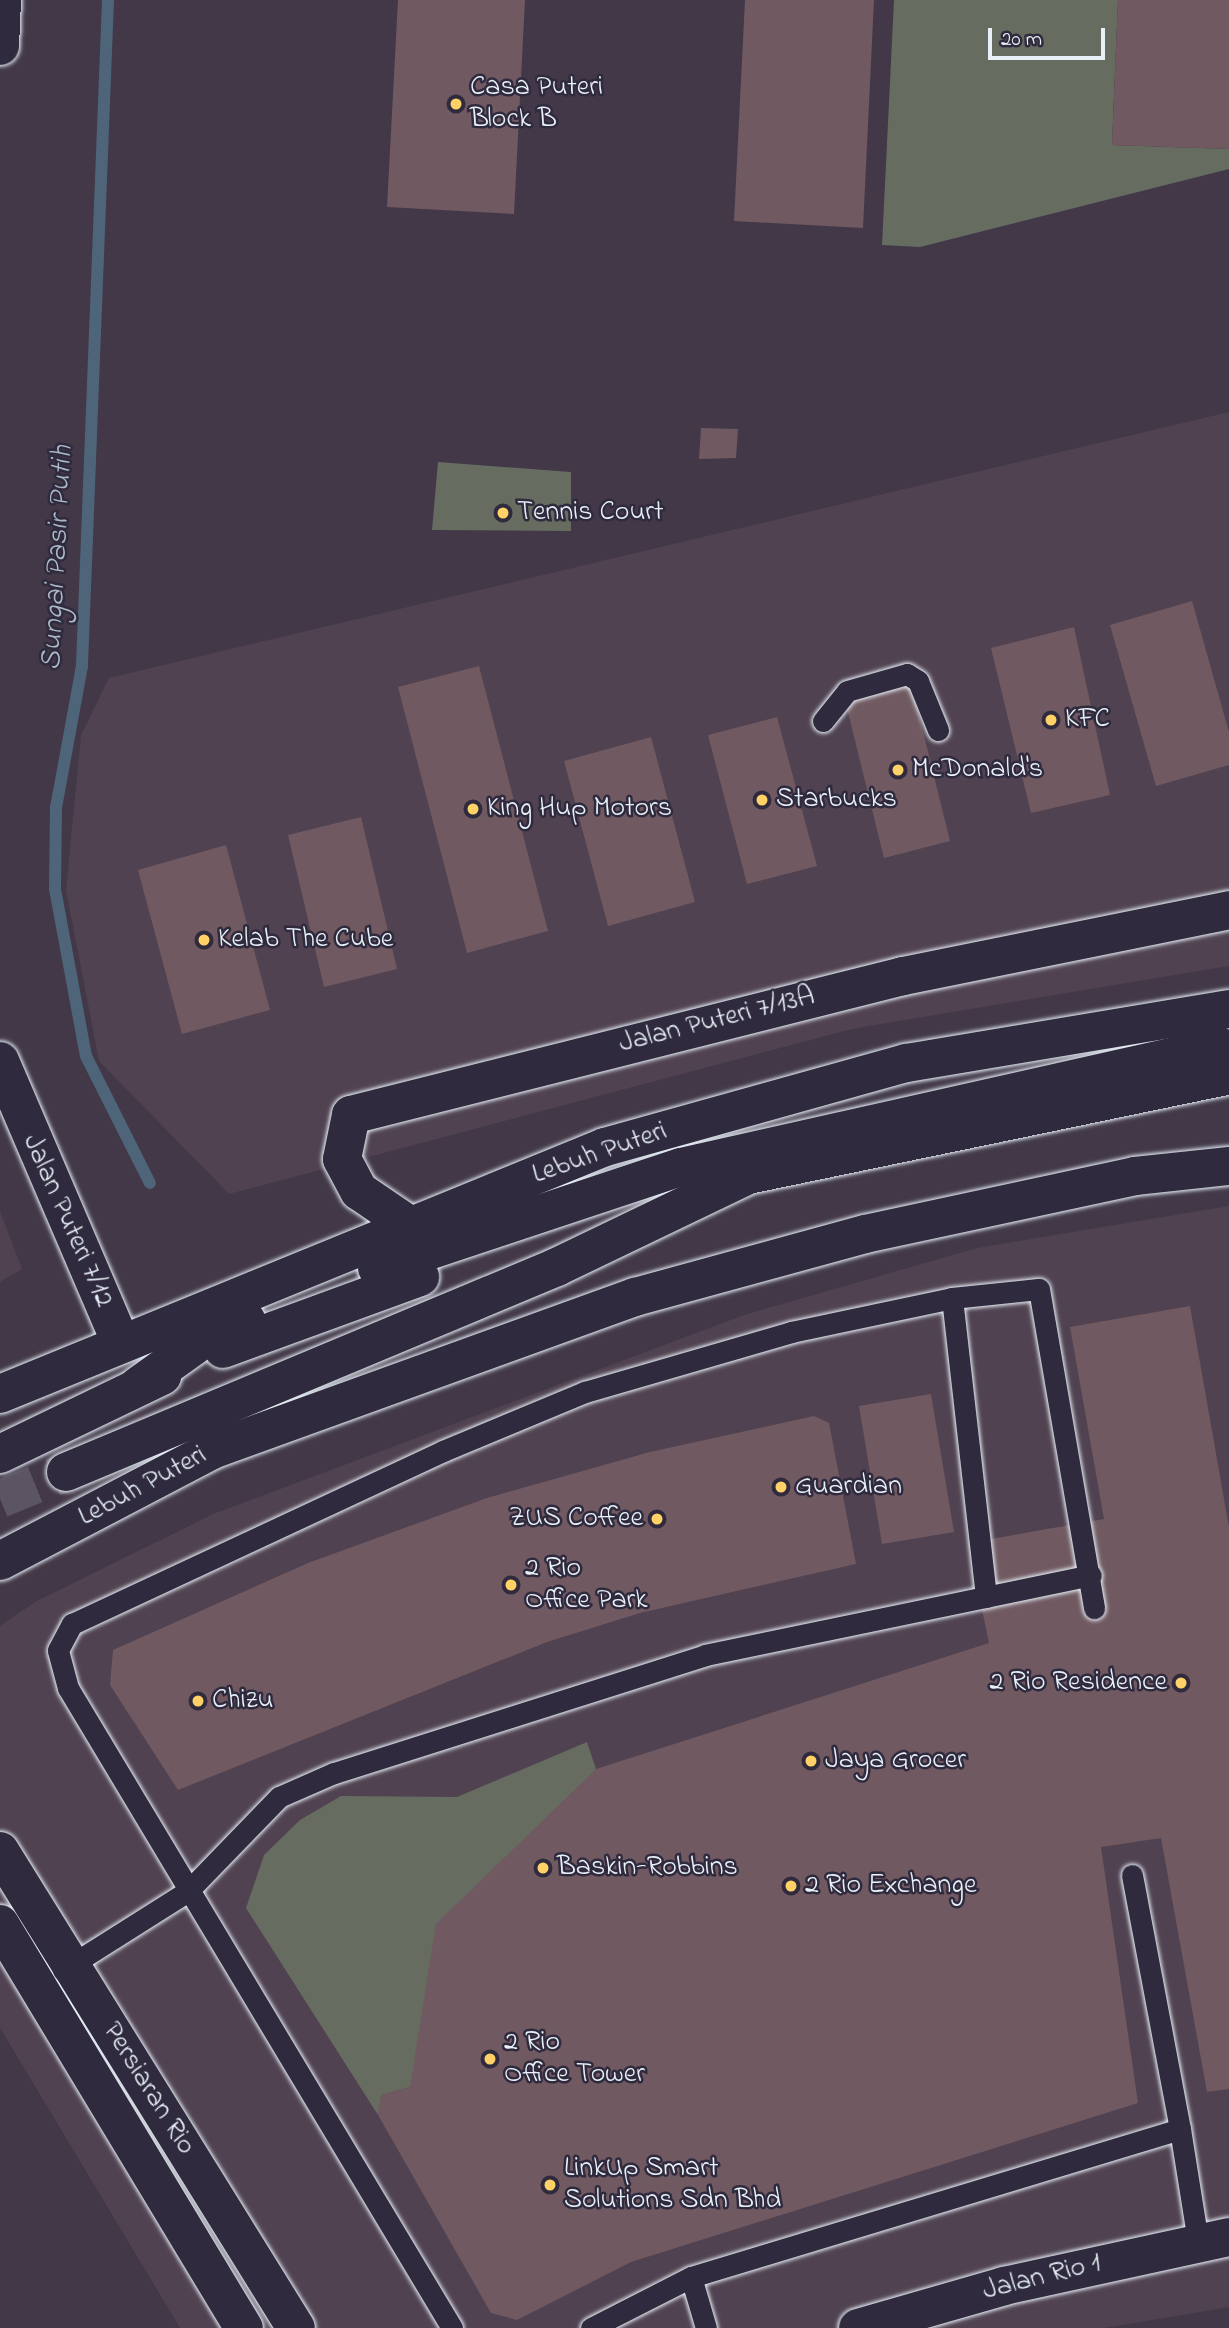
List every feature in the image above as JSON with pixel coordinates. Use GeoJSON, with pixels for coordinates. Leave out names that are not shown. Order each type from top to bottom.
{"type":"FeatureCollection","features":[{"type":"Feature","properties":{"kind":"main road"},"geometry":{"type":"LineString","coordinates":[[0,46],[2,0]]}},
{"type":"Feature","properties":{"kind":"main road","name":"Jalan Puteri 7/13A"},"geometry":{"type":"LineString","coordinates":[[412,1227],[359,1191],[342,1159],[351,1115],[903,976],[1229,910]]}},
{"type":"Feature","properties":{"kind":"main road","name":"Lebuh Puteri"},"geometry":{"type":"LineString","coordinates":[[0,1394],[120,1341],[412,1227],[605,1147],[906,1063],[1105,1033],[1229,1009]]}},
{"type":"Feature","properties":{"kind":"main road"},"geometry":{"type":"LineString","coordinates":[[1105,1033],[1226,1056]]}},
{"type":"Feature","properties":{"kind":"main road"},"geometry":{"type":"LineString","coordinates":[[138,1386],[205,1338],[303,1295],[546,1209],[681,1167],[1226,1056]]}},
{"type":"Feature","properties":{"kind":"main road","name":"Lebuh Puteri"},"geometry":{"type":"LineString","coordinates":[[66,1472],[557,1267],[748,1175],[1226,1056]]}},
{"type":"Feature","properties":{"kind":"main road","name":"Jalan Puteri 7/12"},"geometry":{"type":"LineString","coordinates":[[0,1061],[120,1341]]}},
{"type":"Feature","properties":{"kind":"main road","name":"Lebuh Puteri"},"geometry":{"type":"LineString","coordinates":[[1135,1176],[1229,1143]]}},
{"type":"Feature","properties":{"kind":"main road","name":"Lebuh Puteri"},"geometry":{"type":"LineString","coordinates":[[5,1562],[212,1450],[635,1297],[865,1234],[1135,1176],[1229,1166]]}},
{"type":"Feature","properties":{"kind":"main road"},"geometry":{"type":"LineString","coordinates":[[0,1454],[138,1386],[243,1340],[540,1235],[748,1175]]}},
{"type":"Feature","properties":{"kind":"main road","name":"Persiaran Rio"},"geometry":{"type":"LineString","coordinates":[[0,1850],[296,2328]]}},
{"type":"Feature","properties":{"kind":"main road","name":"Persiaran Rio"},"geometry":{"type":"LineString","coordinates":[[0,1924],[244,2328]]}},
{"type":"Feature","properties":{"kind":"main road","name":"Jalan Rio 1"},"geometry":{"type":"LineString","coordinates":[[858,2328],[1214,2239]]}},
{"type":"Feature","properties":{"kind":"lane"},"geometry":{"type":"LineString","coordinates":[[823,721],[847,691],[907,674],[918,681],[938,730]]}},
{"type":"Feature","properties":{"kind":"lane"},"geometry":{"type":"LineString","coordinates":[[452,2328],[68,1688],[58,1650],[72,1624],[443,1451],[585,1392],[791,1332],[952,1298],[1039,1289],[1091,1575],[1094,1608]]}},
{"type":"Feature","properties":{"kind":"lane"},"geometry":{"type":"LineString","coordinates":[[952,1298],[986,1597]]}},
{"type":"Feature","properties":{"kind":"lane"},"geometry":{"type":"LineString","coordinates":[[38,1986],[188,1891],[279,1797],[334,1773],[705,1655],[1091,1575]]}},
{"type":"Feature","properties":{"kind":"lane"},"geometry":{"type":"LineString","coordinates":[[1132,1875],[1180,2129],[1214,2239]]}},
{"type":"Feature","properties":{"kind":"lane"},"geometry":{"type":"LineString","coordinates":[[591,2328],[691,2277],[1180,2129]]}},
{"type":"Feature","properties":{"kind":"lane"},"geometry":{"type":"LineString","coordinates":[[691,2277],[706,2328]]}},
{"type":"Feature","properties":{"kind":"shaded area"},"geometry":{"type":"Polygon","coordinates":[[[894,0],[1118,0],[1112,145],[1229,149],[1229,169],[920,247],[882,245],[894,0]]]}},
{"type":"Feature","properties":{"kind":"shaded area"},"geometry":{"type":"Polygon","coordinates":[[[1229,412],[1229,966],[852,1029],[229,1194],[99,1061],[66,890],[81,735],[109,678],[1229,412]]]}},
{"type":"Feature","properties":{"kind":"shaded area","name":"Tennis Court"},"geometry":{"type":"Polygon","coordinates":[[[438,462],[571,472],[571,531],[432,530],[438,462]]]}},
{"type":"Feature","properties":{"kind":"shaded area"},"geometry":{"type":"Polygon","coordinates":[[[1229,1206],[1229,2307],[1104,2328],[180,2328],[0,2028],[0,1626],[35,1602],[213,1514],[744,1315],[977,1248],[1229,1206]]]}},
{"type":"Feature","properties":{"kind":"shaded area"},"geometry":{"type":"Polygon","coordinates":[[[0,1211],[22,1269],[0,1282],[0,1211]]]}},
{"type":"Feature","properties":{"kind":"shaded area"},"geometry":{"type":"Polygon","coordinates":[[[587,1742],[596,1769],[410,2087],[382,2095],[378,2115],[246,1908],[264,1855],[300,1820],[341,1796],[457,1797],[587,1742]]]}},
{"type":"Feature","properties":{"kind":"building","name":"Casa Puteri Block B"},"geometry":{"type":"Polygon","coordinates":[[[398,0],[525,0],[514,214],[387,207],[398,0]]]}},
{"type":"Feature","properties":{"kind":"building"},"geometry":{"type":"Polygon","coordinates":[[[745,0],[874,0],[863,228],[734,221],[745,0]]]}},
{"type":"Feature","properties":{"kind":"building"},"geometry":{"type":"Polygon","coordinates":[[[1118,0],[1229,0],[1229,149],[1112,145],[1118,0]]]}},
{"type":"Feature","properties":{"kind":"building"},"geometry":{"type":"Polygon","coordinates":[[[701,428],[738,429],[736,458],[699,459],[701,428]]]}},
{"type":"Feature","properties":{"kind":"building"},"geometry":{"type":"Polygon","coordinates":[[[1192,601],[1229,732],[1229,765],[1156,786],[1110,625],[1192,601]]]}},
{"type":"Feature","properties":{"kind":"building"},"geometry":{"type":"Polygon","coordinates":[[[1074,627],[1110,795],[1031,813],[991,648],[1074,627]]]}},
{"type":"Feature","properties":{"kind":"building","name":"King Hup Motors"},"geometry":{"type":"Polygon","coordinates":[[[479,666],[548,931],[467,953],[398,687],[479,666]]]}},
{"type":"Feature","properties":{"kind":"building"},"geometry":{"type":"Polygon","coordinates":[[[911,683],[950,841],[884,858],[845,700],[911,683]]]}},
{"type":"Feature","properties":{"kind":"building"},"geometry":{"type":"Polygon","coordinates":[[[777,717],[817,866],[747,884],[708,735],[777,717]]]}},
{"type":"Feature","properties":{"kind":"building"},"geometry":{"type":"Polygon","coordinates":[[[651,737],[695,902],[608,926],[564,761],[651,737]]]}},
{"type":"Feature","properties":{"kind":"building"},"geometry":{"type":"Polygon","coordinates":[[[361,817],[397,969],[324,987],[288,835],[361,817]]]}},
{"type":"Feature","properties":{"kind":"building","name":"Kelab The Cube"},"geometry":{"type":"Polygon","coordinates":[[[226,845],[270,1010],[182,1034],[138,870],[226,845]]]}},
{"type":"Feature","properties":{"kind":"building","name":"2 Rio Exchange"},"geometry":{"type":"Polygon","coordinates":[[[1190,1306],[1229,1527],[1229,2089],[1207,2092],[1161,1838],[1101,1847],[1138,2103],[631,2262],[517,2320],[491,2313],[378,2115],[381,2095],[410,2087],[436,1924],[596,1769],[989,1643],[968,1543],[1104,1519],[1070,1327],[1190,1306]]]}},
{"type":"Feature","properties":{"kind":"building"},"geometry":{"type":"Polygon","coordinates":[[[931,1394],[954,1532],[882,1544],[859,1406],[931,1394]]]}},
{"type":"Feature","properties":{"kind":"building","name":"2 Rio Office Park"},"geometry":{"type":"Polygon","coordinates":[[[814,1416],[829,1423],[856,1564],[640,1613],[547,1642],[178,1790],[110,1685],[113,1650],[308,1563],[487,1498],[650,1452],[814,1416]]]}},
{"type":"Feature","properties":{"kind":"waterway","name":"Sungai Pasir Putih"},"geometry":{"type":"LineString","coordinates":[[108,0],[82,666],[56,807],[55,889],[86,1056],[150,1183]]}},
{"type":"Feature","properties":{"kind":"tunnel"},"geometry":{"type":"LineString","coordinates":[[0,1499],[66,1472]]}},
{"type":"Feature","properties":{"kind":"place","name":"Casa Puteri Block B"},"geometry":{"type":"Point","coordinates":[456,104]}},
{"type":"Feature","properties":{"kind":"place","name":"Tennis Court"},"geometry":{"type":"Point","coordinates":[503,513]}},
{"type":"Feature","properties":{"kind":"place","name":"KFC"},"geometry":{"type":"Point","coordinates":[1051,720]}},
{"type":"Feature","properties":{"kind":"place","name":"McDonald's"},"geometry":{"type":"Point","coordinates":[898,770]}},
{"type":"Feature","properties":{"kind":"place","name":"Starbucks"},"geometry":{"type":"Point","coordinates":[762,800]}},
{"type":"Feature","properties":{"kind":"place","name":"King Hup Motors"},"geometry":{"type":"Point","coordinates":[473,809]}},
{"type":"Feature","properties":{"kind":"place","name":"Kelab The Cube"},"geometry":{"type":"Point","coordinates":[204,940]}},
{"type":"Feature","properties":{"kind":"place","name":"Guardian"},"geometry":{"type":"Point","coordinates":[781,1487]}},
{"type":"Feature","properties":{"kind":"place","name":"ZUS Coffee"},"geometry":{"type":"Point","coordinates":[657,1519]}},
{"type":"Feature","properties":{"kind":"place","name":"2 Rio Office Park"},"geometry":{"type":"Point","coordinates":[511,1585]}},
{"type":"Feature","properties":{"kind":"place","name":"2 Rio Residence"},"geometry":{"type":"Point","coordinates":[1181,1683]}},
{"type":"Feature","properties":{"kind":"place","name":"Chizu"},"geometry":{"type":"Point","coordinates":[198,1701]}},
{"type":"Feature","properties":{"kind":"place","name":"Jaya Grocer"},"geometry":{"type":"Point","coordinates":[811,1761]}},
{"type":"Feature","properties":{"kind":"place","name":"Baskin-Robbins"},"geometry":{"type":"Point","coordinates":[543,1868]}},
{"type":"Feature","properties":{"kind":"place","name":"2 Rio Exchange"},"geometry":{"type":"Point","coordinates":[791,1886]}},
{"type":"Feature","properties":{"kind":"place","name":"2 Rio Office Tower"},"geometry":{"type":"Point","coordinates":[490,2059]}},
{"type":"Feature","properties":{"kind":"place","name":"LinkUp Smart Solutions Sdn Bhd"},"geometry":{"type":"Point","coordinates":[550,2185]}}]}
